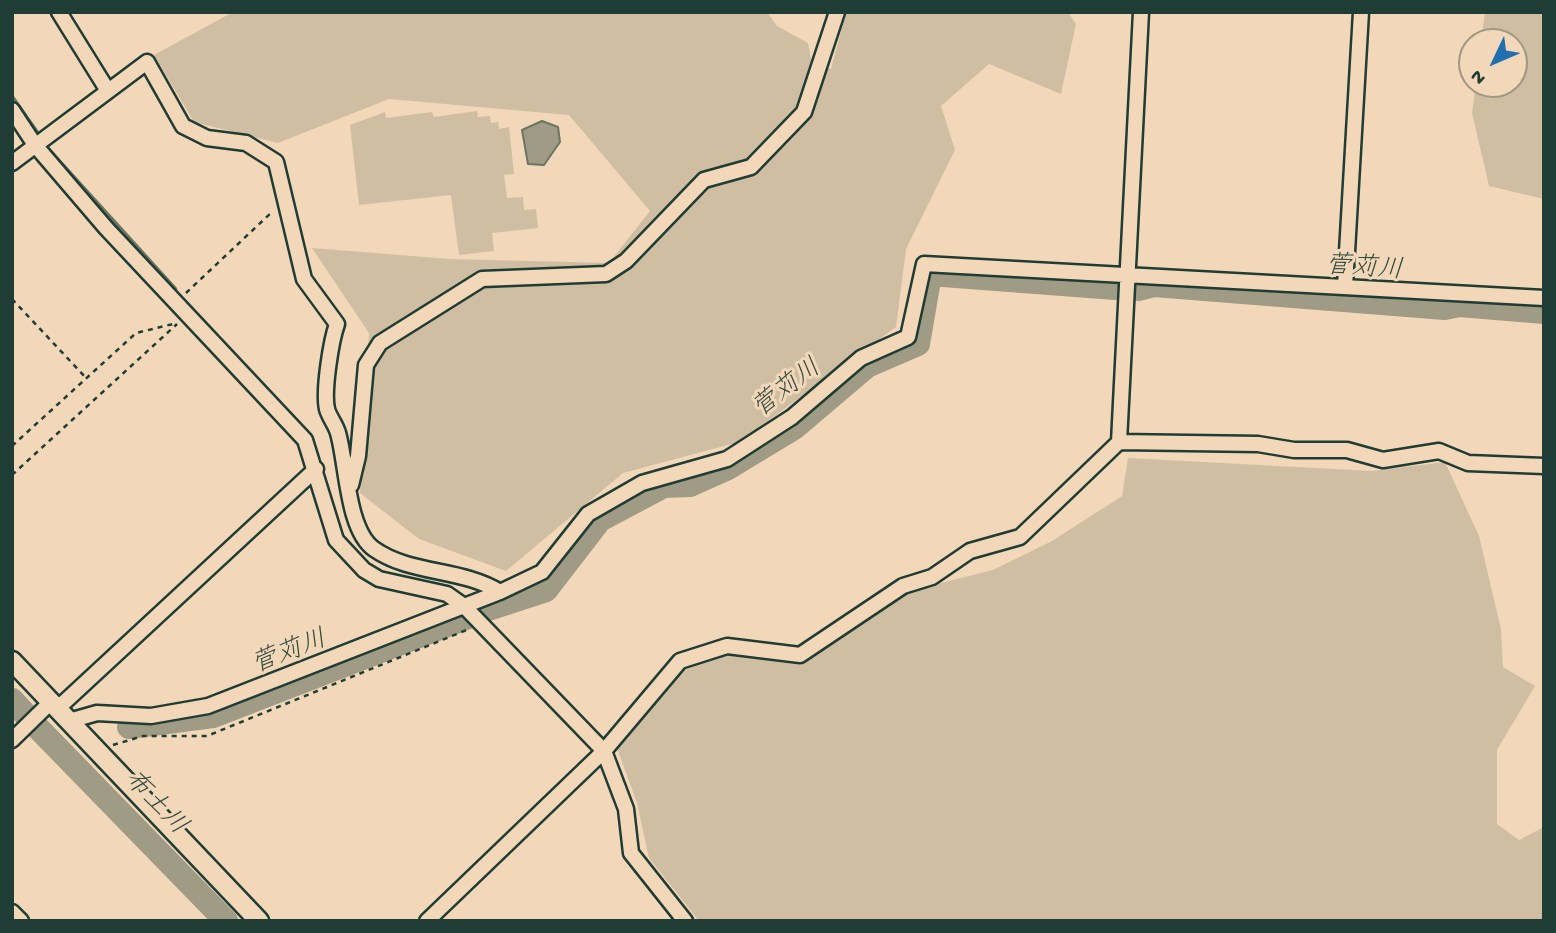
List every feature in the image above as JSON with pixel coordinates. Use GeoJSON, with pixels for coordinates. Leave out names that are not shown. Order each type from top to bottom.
{"type":"FeatureCollection","features":[{"type":"Feature","properties":{"kind":"main road"},"geometry":{"type":"LineString","coordinates":[[12,661],[259,921]]}},
{"type":"Feature","properties":{"kind":"street"},"geometry":{"type":"LineString","coordinates":[[59,12],[108,91]]}},
{"type":"Feature","properties":{"kind":"street"},"geometry":{"type":"LineString","coordinates":[[350,490],[358,456],[366,365],[380,343],[482,279],[606,274],[626,261],[704,180],[751,167],[804,112],[837,12]]}},
{"type":"Feature","properties":{"kind":"street"},"geometry":{"type":"LineString","coordinates":[[427,921],[604,751],[680,661],[727,646],[800,655],[903,586],[932,577],[970,551],[1020,537],[1119,442],[1141,12]]}},
{"type":"Feature","properties":{"kind":"street"},"geometry":{"type":"LineString","coordinates":[[1345,286],[1361,12]]}},
{"type":"Feature","properties":{"kind":"street"},"geometry":{"type":"LineString","coordinates":[[12,163],[147,62],[183,126],[207,138],[246,143],[276,162],[304,279],[337,324],[331,342],[326,408],[338,431],[356,523],[371,548],[393,560],[481,580],[499,592]]}},
{"type":"Feature","properties":{"kind":"street"},"geometry":{"type":"LineString","coordinates":[[12,110],[35,145],[106,228],[305,440],[336,540],[364,570],[379,579],[447,594],[464,606],[604,751],[626,809],[631,853],[685,921]]}},
{"type":"Feature","properties":{"kind":"street"},"geometry":{"type":"LineString","coordinates":[[59,711],[152,716],[208,706],[499,592],[542,572],[588,514],[642,483],[727,459],[792,417],[861,359],[908,337],[924,264],[1544,298]]}},
{"type":"Feature","properties":{"kind":"street"},"geometry":{"type":"LineString","coordinates":[[1119,442],[1258,443],[1294,450],[1347,450],[1383,460],[1439,451],[1468,463],[1544,466]]}},
{"type":"Feature","properties":{"kind":"street"},"geometry":{"type":"LineString","coordinates":[[12,740],[59,711],[316,469]]}},
{"type":"Feature","properties":{"kind":"street"},"geometry":{"type":"LineString","coordinates":[[12,912],[21,921]]}},
{"type":"Feature","properties":{"kind":"path"},"geometry":{"type":"LineString","coordinates":[[176,302],[284,201]]}},
{"type":"Feature","properties":{"kind":"path"},"geometry":{"type":"LineString","coordinates":[[12,299],[87,379]]}},
{"type":"Feature","properties":{"kind":"path"},"geometry":{"type":"LineString","coordinates":[[12,446],[136,333],[179,322],[12,474]]}},
{"type":"Feature","properties":{"kind":"path"},"geometry":{"type":"LineString","coordinates":[[97,750],[143,736],[207,736],[481,624]]}},
{"type":"Feature","properties":{"kind":"shaded area"},"geometry":{"type":"Polygon","coordinates":[[[233,12],[767,12],[777,26],[808,43],[812,65],[831,69],[846,12],[1068,12],[1076,24],[1061,94],[989,64],[941,106],[955,150],[906,249],[896,327],[739,442],[623,473],[506,571],[419,539],[360,493],[369,333],[312,248],[450,259],[609,263],[650,211],[569,115],[389,99],[278,143],[194,122],[154,55],[233,12]]]}},
{"type":"Feature","properties":{"kind":"shaded area"},"geometry":{"type":"Polygon","coordinates":[[[1485,12],[1544,12],[1544,199],[1489,186],[1472,113],[1474,98],[1528,98],[1528,28],[1483,28],[1485,12]]]}},
{"type":"Feature","properties":{"kind":"shaded area"},"geometry":{"type":"Polygon","coordinates":[[[477,111],[478,117],[490,116],[491,123],[498,122],[499,129],[509,127],[514,174],[504,175],[507,198],[523,197],[524,210],[536,209],[538,228],[492,233],[494,251],[459,255],[451,195],[359,205],[350,125],[385,112],[386,118],[432,112],[434,117],[477,111]]]}},
{"type":"Feature","properties":{"kind":"shaded area"},"geometry":{"type":"Polygon","coordinates":[[[542,121],[558,127],[560,142],[544,165],[528,164],[522,130],[542,121]]]}},
{"type":"Feature","properties":{"kind":"shaded area"},"geometry":{"type":"Polygon","coordinates":[[[1128,458],[1372,471],[1445,462],[1479,536],[1501,629],[1503,667],[1535,686],[1497,750],[1497,824],[1519,840],[1544,827],[1544,921],[699,921],[649,858],[637,803],[617,748],[682,671],[728,655],[802,665],[905,592],[993,570],[1052,541],[1122,496],[1128,458]]]}},
{"type":"Feature","properties":{"kind":"waterway"},"geometry":{"type":"LineString","coordinates":[[12,97],[38,134]]}},
{"type":"Feature","properties":{"kind":"waterway"},"geometry":{"type":"LineString","coordinates":[[46,147],[175,289]]}},
{"type":"Feature","properties":{"kind":"waterway","name":"菅苅川"},"geometry":{"type":"LineString","coordinates":[[485,610],[546,590],[600,520],[664,486],[690,485],[728,468],[794,428],[867,366],[918,344],[930,274],[1115,288]]}},
{"type":"Feature","properties":{"kind":"waterway","name":"菅苅川"},"geometry":{"type":"LineString","coordinates":[[1138,289],[1154,285],[1445,308],[1459,305],[1544,312]]}},
{"type":"Feature","properties":{"kind":"waterway","name":"菅苅川"},"geometry":{"type":"LineString","coordinates":[[129,727],[213,716],[468,617]]}},
{"type":"Feature","properties":{"kind":"waterway","name":"布土川"},"geometry":{"type":"LineString","coordinates":[[12,700],[25,714]]}},
{"type":"Feature","properties":{"kind":"waterway","name":"布土川"},"geometry":{"type":"LineString","coordinates":[[39,729],[226,921]]}}]}
